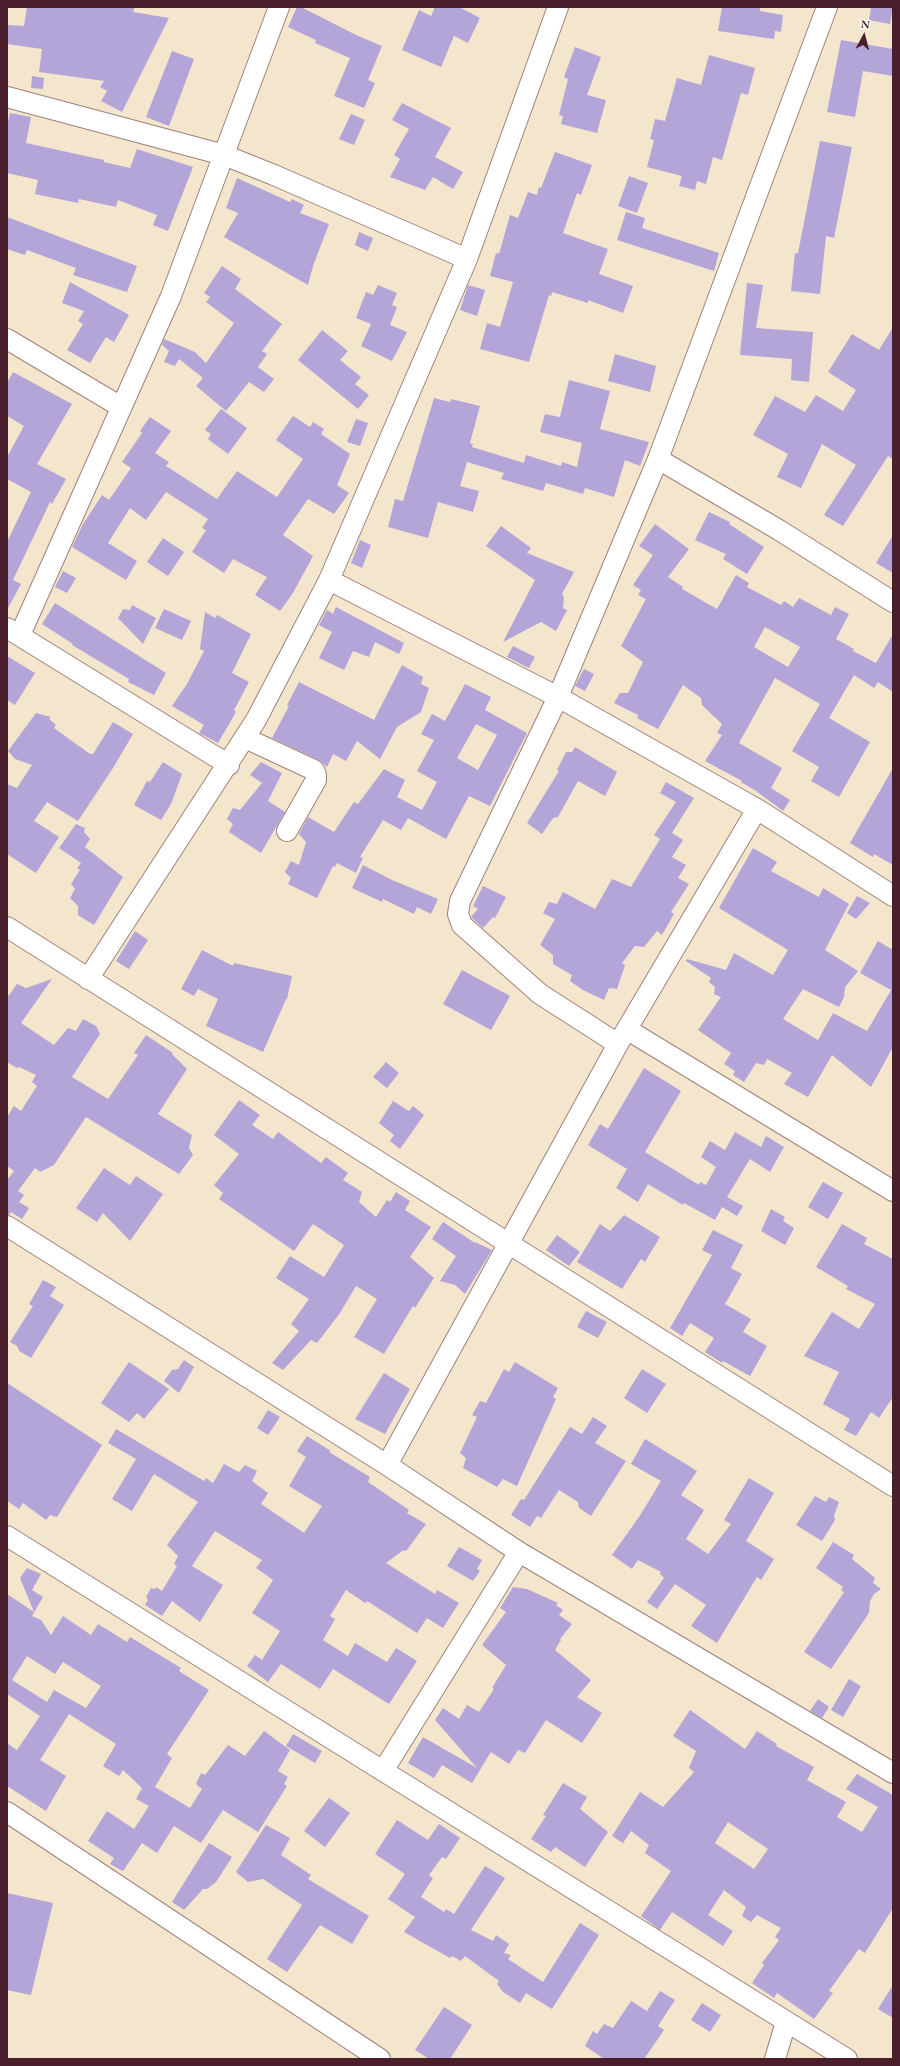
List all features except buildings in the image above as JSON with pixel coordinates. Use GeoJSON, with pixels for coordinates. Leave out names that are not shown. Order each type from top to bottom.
{"type":"FeatureCollection","features":[{"type":"Feature","properties":{"kind":"street"},"geometry":{"type":"LineString","coordinates":[[228,765],[13,631],[121,407],[170,296],[279,7]]}},
{"type":"Feature","properties":{"kind":"street"},"geometry":{"type":"LineString","coordinates":[[88,979],[256,720],[328,580],[467,259],[558,7]]}},
{"type":"Feature","properties":{"kind":"street"},"geometry":{"type":"LineString","coordinates":[[826,7],[658,459],[558,697],[460,901],[458,914],[462,925],[540,994],[623,1037],[893,1190]]}},
{"type":"Feature","properties":{"kind":"street"},"geometry":{"type":"LineString","coordinates":[[7,97],[224,155],[274,175],[467,259]]}},
{"type":"Feature","properties":{"kind":"street"},"geometry":{"type":"LineString","coordinates":[[7,339],[121,407]]}},
{"type":"Feature","properties":{"kind":"street"},"geometry":{"type":"LineString","coordinates":[[658,459],[779,530],[893,602]]}},
{"type":"Feature","properties":{"kind":"street"},"geometry":{"type":"LineString","coordinates":[[328,580],[558,697],[757,809],[893,896]]}},
{"type":"Feature","properties":{"kind":"street"},"geometry":{"type":"LineString","coordinates":[[245,738],[314,770],[316,780],[287,830]]}},
{"type":"Feature","properties":{"kind":"street"},"geometry":{"type":"LineString","coordinates":[[387,1466],[623,1037],[757,809]]}},
{"type":"Feature","properties":{"kind":"street"},"geometry":{"type":"LineString","coordinates":[[7,927],[893,1486]]}},
{"type":"Feature","properties":{"kind":"street"},"geometry":{"type":"LineString","coordinates":[[7,1226],[387,1466],[519,1552],[893,1773]]}},
{"type":"Feature","properties":{"kind":"street"},"geometry":{"type":"LineString","coordinates":[[7,1536],[478,1832],[847,2059]]}},
{"type":"Feature","properties":{"kind":"street"},"geometry":{"type":"LineString","coordinates":[[383,1771],[519,1552]]}},
{"type":"Feature","properties":{"kind":"street"},"geometry":{"type":"LineString","coordinates":[[7,1812],[380,2059]]}},
{"type":"Feature","properties":{"kind":"street"},"geometry":{"type":"LineString","coordinates":[[775,2059],[786,2022]]}}]}
